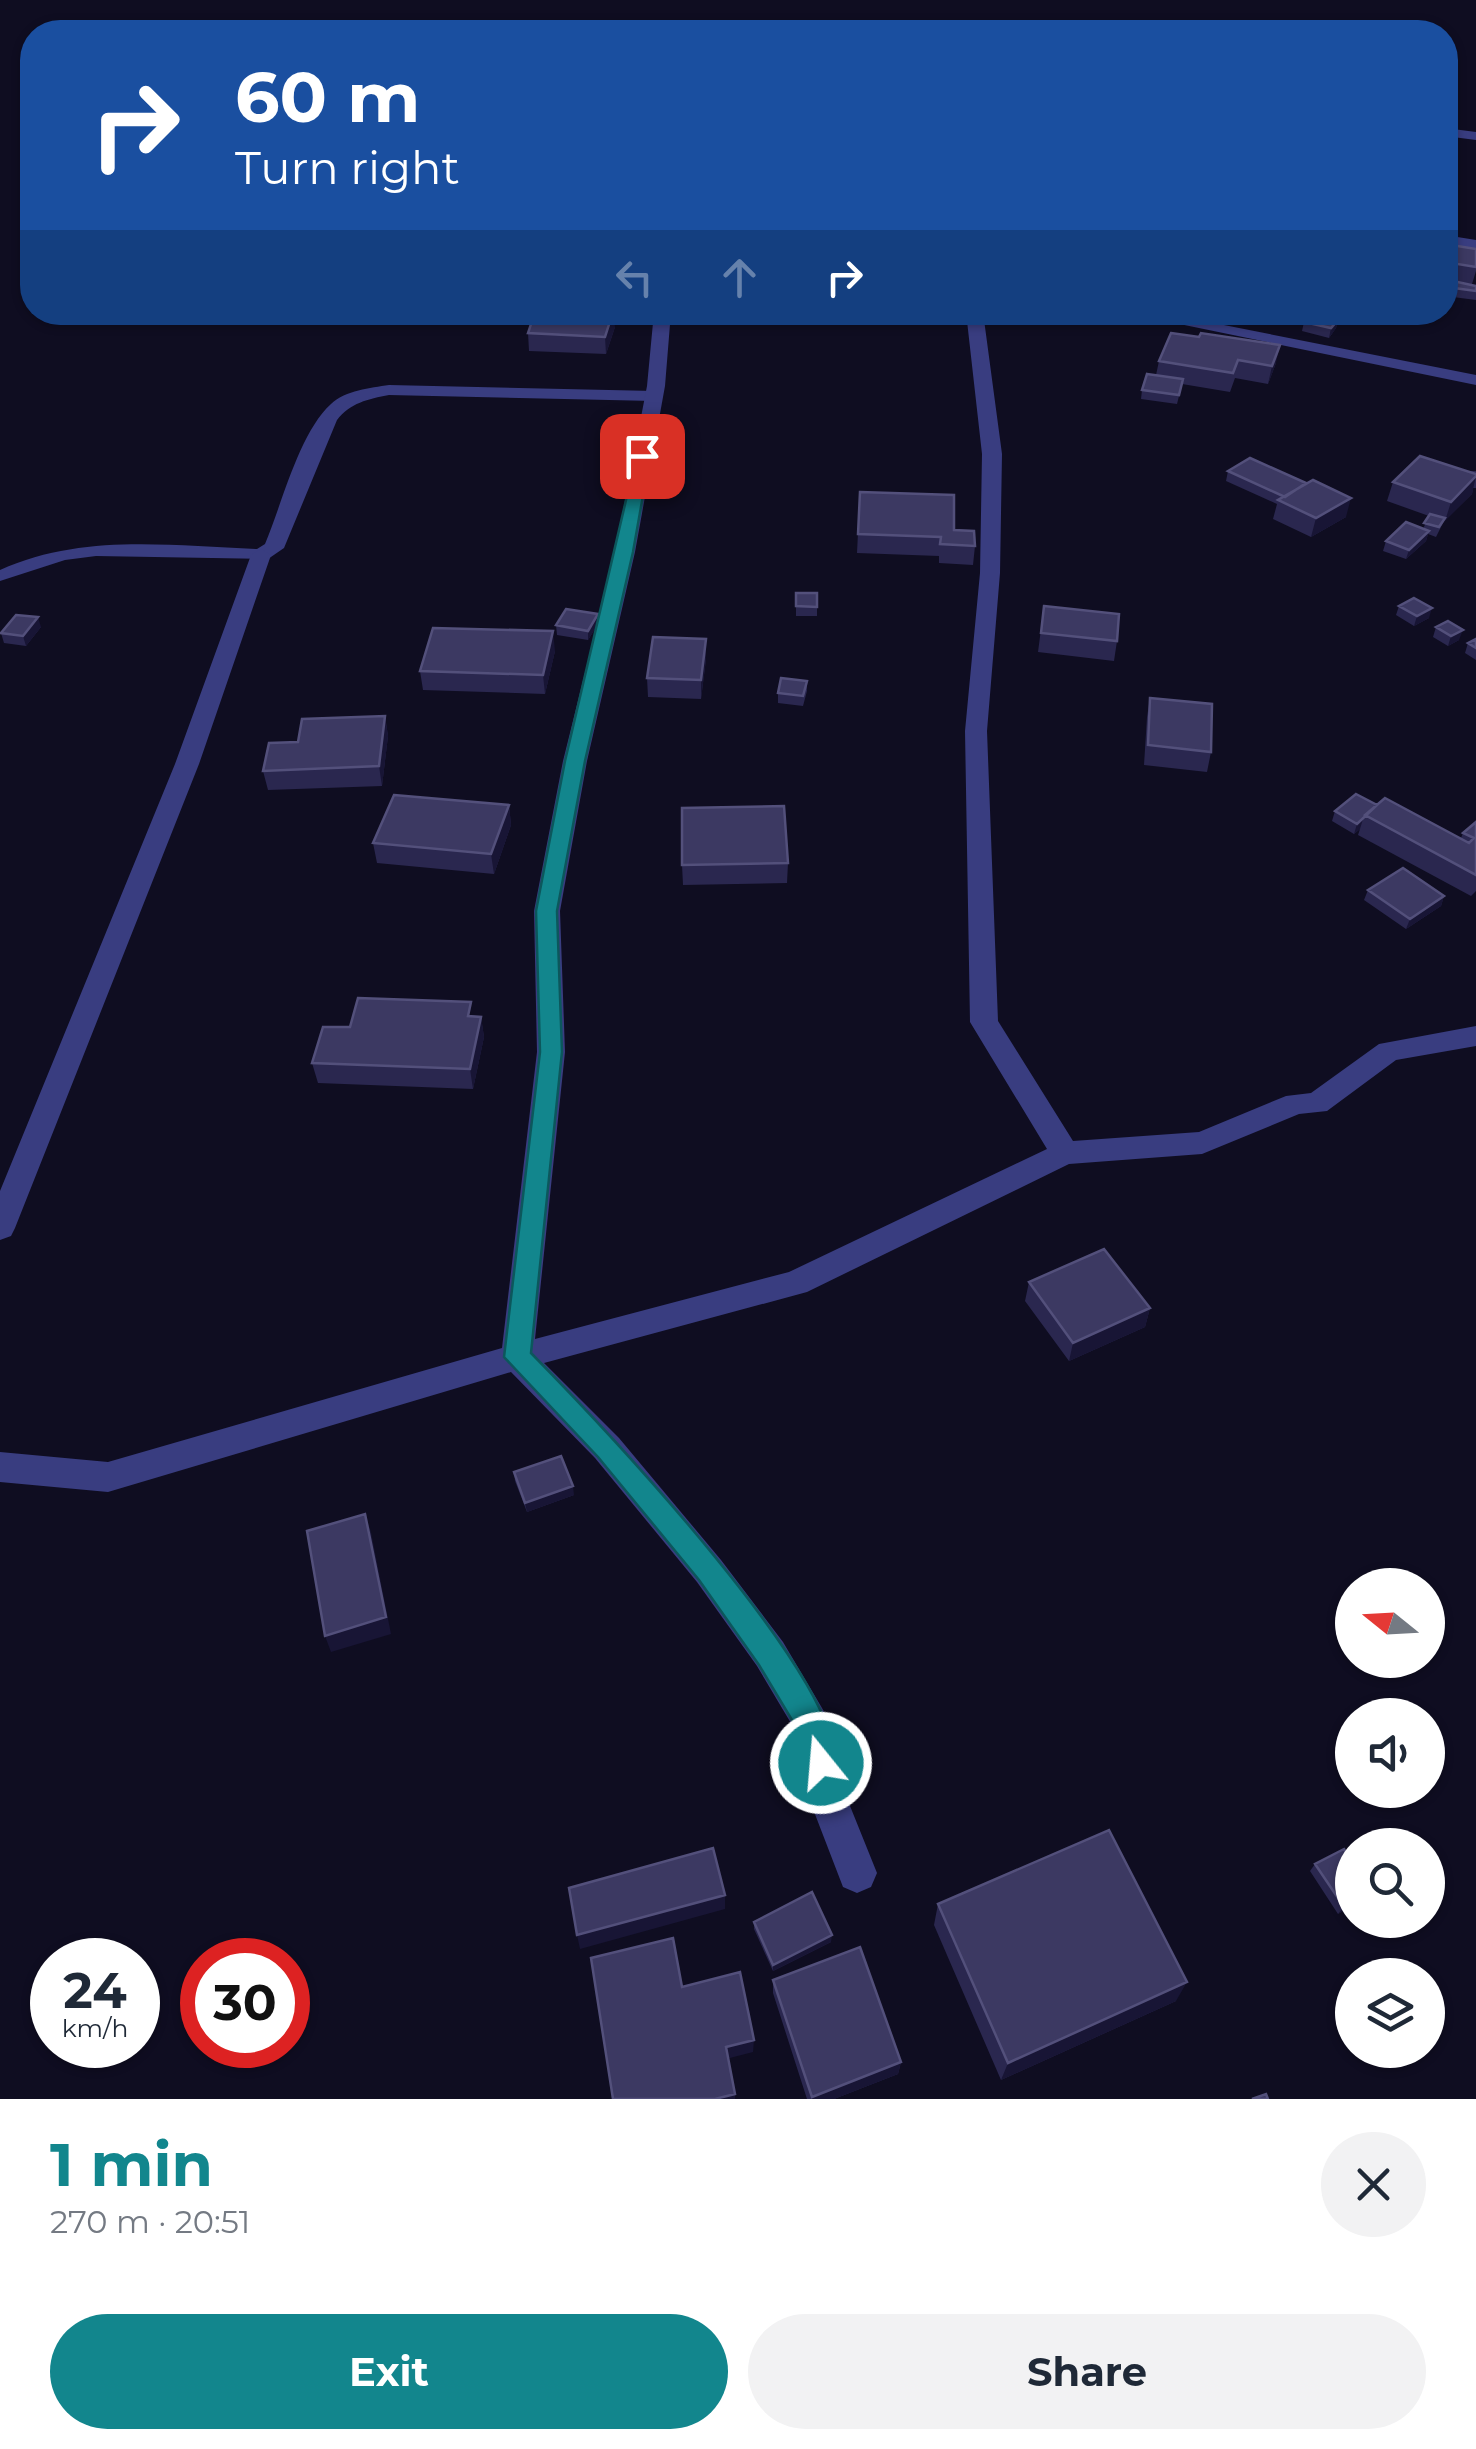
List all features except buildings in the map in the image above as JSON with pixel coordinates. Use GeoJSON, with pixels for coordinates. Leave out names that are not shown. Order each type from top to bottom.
{"type":"FeatureCollection","features":[{"type":"Feature","properties":{"kind":"street"},"geometry":{"type":"LineString","coordinates":[[517,1357],[551,1052],[547,911],[654,396],[661,325]]}},
{"type":"Feature","properties":{"kind":"street"},"geometry":{"type":"LineString","coordinates":[[976,325],[992,454],[990,573],[976,730],[984,1022],[1065,1153]]}},
{"type":"Feature","properties":{"kind":"street"},"geometry":{"type":"LineString","coordinates":[[1195,325],[1476,380]]}},
{"type":"Feature","properties":{"kind":"street"},"geometry":{"type":"LineString","coordinates":[[3,576],[30,561],[78,550],[261,555],[274,548],[322,433],[336,409],[362,395],[389,390],[654,396]]}},
{"type":"Feature","properties":{"kind":"street"},"geometry":{"type":"LineString","coordinates":[[0,1228],[187,764],[261,555]]}},
{"type":"Feature","properties":{"kind":"street"},"geometry":{"type":"LineString","coordinates":[[0,1467],[108,1478],[517,1357],[796,1283],[1065,1153],[1202,1143],[1296,1104],[1317,1103],[1388,1051],[1476,1036]]}},
{"type":"Feature","properties":{"kind":"street"},"geometry":{"type":"LineString","coordinates":[[517,1357],[608,1448],[709,1571],[770,1654],[816,1730],[827,1796],[857,1873]]}},
{"type":"Feature","properties":{"kind":"route"},"geometry":{"type":"LineString","coordinates":[[642,456],[624,552],[575,761],[547,911],[551,1052],[517,1357],[608,1448],[709,1571],[770,1654],[816,1730],[821,1763]]}}]}
